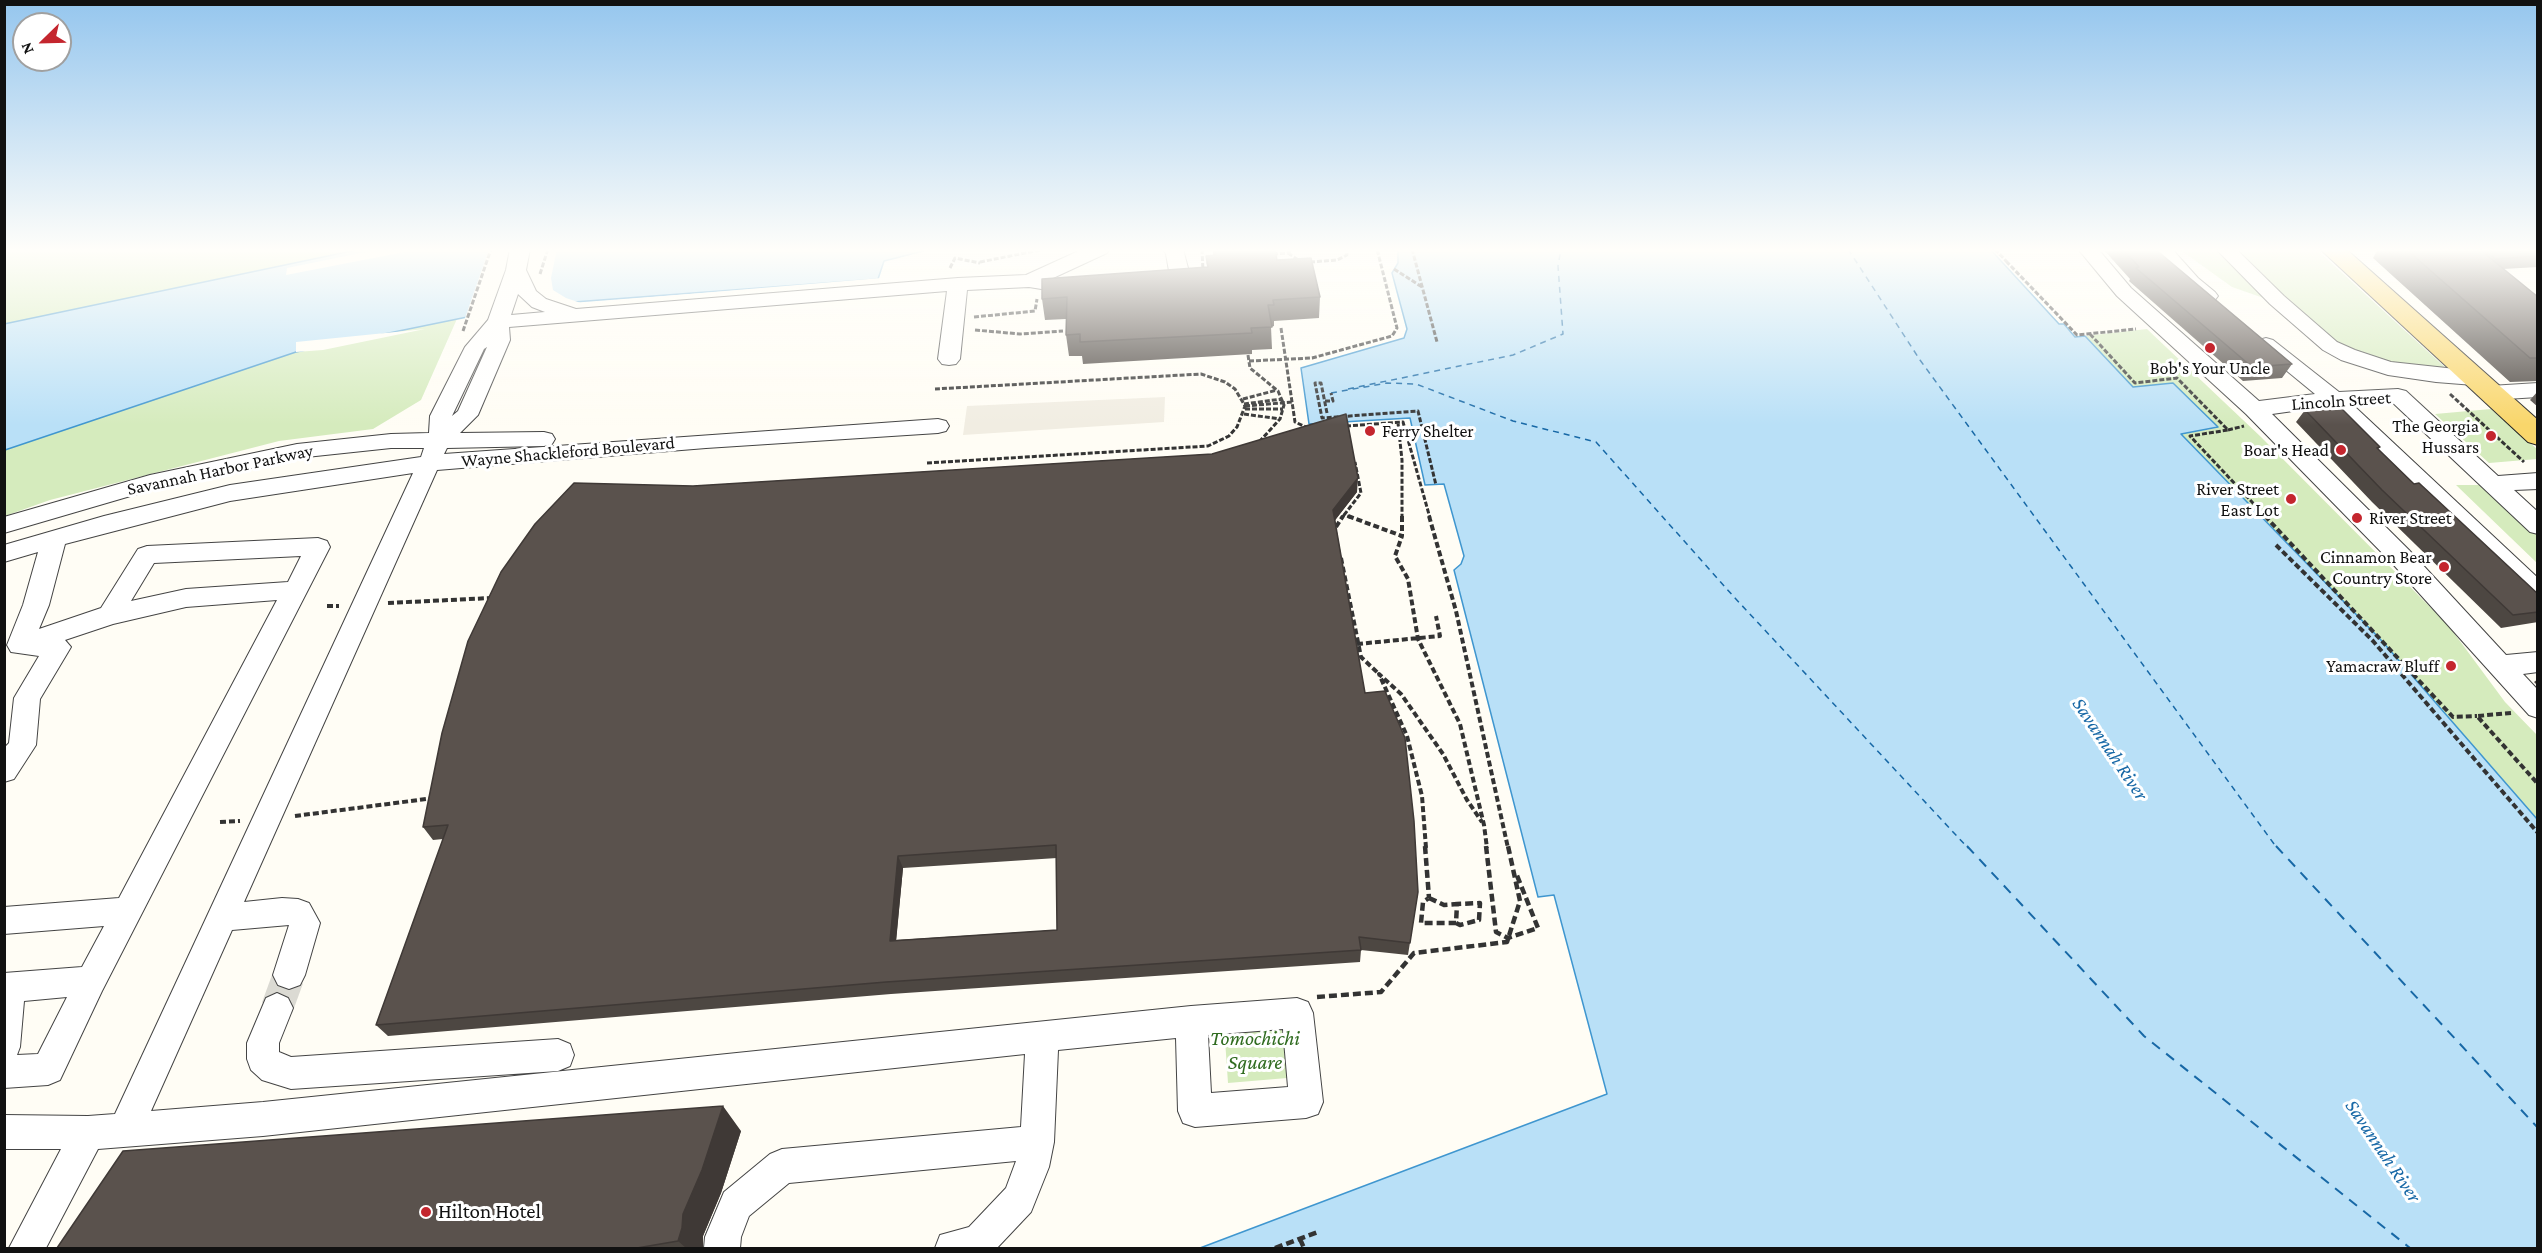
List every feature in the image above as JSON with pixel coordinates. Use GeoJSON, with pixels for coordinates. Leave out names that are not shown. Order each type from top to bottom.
{"type":"FeatureCollection","features":[{"type":"Feature","properties":{"kind":"main road"},"geometry":{"type":"LineString","coordinates":[[2396,307],[2538,436]]}},
{"type":"Feature","properties":{"kind":"street"},"geometry":{"type":"LineString","coordinates":[[125,1130],[437,439],[475,347],[498,322],[503,307]]}},
{"type":"Feature","properties":{"kind":"street"},"geometry":{"type":"LineString","coordinates":[[551,307],[584,315]]}},
{"type":"Feature","properties":{"kind":"street"},"geometry":{"type":"LineString","coordinates":[[498,322],[673,307]]}},
{"type":"Feature","properties":{"kind":"street"},"geometry":{"type":"LineString","coordinates":[[949,359],[952,307]]}},
{"type":"Feature","properties":{"kind":"street"},"geometry":{"type":"LineString","coordinates":[[2141,307],[2254,409],[2400,556],[2499,666],[2528,710]]}},
{"type":"Feature","properties":{"kind":"street"},"geometry":{"type":"LineString","coordinates":[[2286,307],[2330,345],[2370,363],[2482,385],[2538,390]]}},
{"type":"Feature","properties":{"kind":"street"},"geometry":{"type":"LineString","coordinates":[[492,359],[540,330],[584,315]]}},
{"type":"Feature","properties":{"kind":"street"},"geometry":{"type":"LineString","coordinates":[[437,439],[467,415],[500,340],[498,322]]}},
{"type":"Feature","properties":{"kind":"street"},"geometry":{"type":"LineString","coordinates":[[2255,335],[2334,399],[2538,593]]}},
{"type":"Feature","properties":{"kind":"street","name":"Lincoln Street"},"geometry":{"type":"LineString","coordinates":[[2254,409],[2334,399],[2398,396],[2496,484],[2538,526]]}},
{"type":"Feature","properties":{"kind":"street","name":"Wayne Shackleford Boulevard"},"geometry":{"type":"LineString","coordinates":[[437,439],[706,441],[938,426]]}},
{"type":"Feature","properties":{"kind":"street","name":"Savannah Harbor Parkway"},"geometry":{"type":"LineString","coordinates":[[4,525],[150,483],[285,453],[391,441],[437,439]]}},
{"type":"Feature","properties":{"kind":"street","name":"Savannah Harbor Parkway"},"geometry":{"type":"LineString","coordinates":[[4,554],[230,493],[344,474],[437,439]]}},
{"type":"Feature","properties":{"kind":"street"},"geometry":{"type":"LineString","coordinates":[[2496,484],[2533,473]]}},
{"type":"Feature","properties":{"kind":"street"},"geometry":{"type":"LineString","coordinates":[[12,646],[36,605],[54,539]]}},
{"type":"Feature","properties":{"kind":"street"},"geometry":{"type":"LineString","coordinates":[[4,1072],[48,1069],[91,981],[318,547],[147,555],[110,615]]}},
{"type":"Feature","properties":{"kind":"street"},"geometry":{"type":"LineString","coordinates":[[12,646],[110,615],[186,598],[295,590]]}},
{"type":"Feature","properties":{"kind":"street"},"geometry":{"type":"LineString","coordinates":[[4,771],[22,746],[27,698],[58,647],[12,646]]}},
{"type":"Feature","properties":{"kind":"street"},"geometry":{"type":"LineString","coordinates":[[2499,666],[2538,662]]}},
{"type":"Feature","properties":{"kind":"street"},"geometry":{"type":"LineString","coordinates":[[4,921],[128,911]]}},
{"type":"Feature","properties":{"kind":"street"},"geometry":{"type":"LineString","coordinates":[[222,918],[282,911],[298,912],[305,923],[289,975]]}},
{"type":"Feature","properties":{"kind":"street"},"geometry":{"type":"LineString","coordinates":[[4,1047],[7,988],[91,981]]}},
{"type":"Feature","properties":{"kind":"street"},"geometry":{"type":"LineString","coordinates":[[277,1008],[263,1043],[263,1059],[274,1069],[291,1073],[558,1055]]}},
{"type":"Feature","properties":{"kind":"street"},"geometry":{"type":"LineString","coordinates":[[4,1132],[88,1133],[262,1119],[1191,1021],[1297,1013],[1306,1102],[1195,1111],[1191,1021]]}},
{"type":"Feature","properties":{"kind":"street"},"geometry":{"type":"LineString","coordinates":[[953,1248],[978,1243],[1019,1200],[1032,1167],[1037,1142],[1042,1038]]}},
{"type":"Feature","properties":{"kind":"street"},"geometry":{"type":"LineString","coordinates":[[27,1248],[88,1133]]}},
{"type":"Feature","properties":{"kind":"street"},"geometry":{"type":"LineString","coordinates":[[722,1248],[723,1237],[736,1204],[782,1166],[1037,1142]]}},
{"type":"Feature","properties":{"kind":"path"},"geometry":{"type":"LineString","coordinates":[[461,335],[471,307]]}},
{"type":"Feature","properties":{"kind":"path"},"geometry":{"type":"LineString","coordinates":[[1248,361],[1311,358],[1392,336],[1397,328],[1392,307]]}},
{"type":"Feature","properties":{"kind":"path"},"geometry":{"type":"LineString","coordinates":[[1427,307],[1437,342]]}},
{"type":"Feature","properties":{"kind":"path"},"geometry":{"type":"LineString","coordinates":[[2049,307],[2062,322]]}},
{"type":"Feature","properties":{"kind":"path"},"geometry":{"type":"LineString","coordinates":[[2051,307],[2077,335],[2162,326]]}},
{"type":"Feature","properties":{"kind":"path"},"geometry":{"type":"LineString","coordinates":[[1281,328],[1295,422],[1306,428],[1314,428]]}},
{"type":"Feature","properties":{"kind":"path"},"geometry":{"type":"LineString","coordinates":[[2090,334],[2135,382],[2177,378],[2228,430],[2190,436],[2453,717],[2528,710]]}},
{"type":"Feature","properties":{"kind":"path"},"geometry":{"type":"LineString","coordinates":[[1248,355],[1250,368],[1276,390],[1283,401],[1280,419],[1260,442]]}},
{"type":"Feature","properties":{"kind":"path"},"geometry":{"type":"LineString","coordinates":[[927,463],[1208,446],[1229,436],[1237,427],[1245,408],[1242,399],[1225,382],[1201,374],[935,389]]}},
{"type":"Feature","properties":{"kind":"path"},"geometry":{"type":"LineString","coordinates":[[2427,374],[2533,473]]}},
{"type":"Feature","properties":{"kind":"path"},"geometry":{"type":"LineString","coordinates":[[1323,427],[1315,383],[1321,383],[1327,413]]}},
{"type":"Feature","properties":{"kind":"path"},"geometry":{"type":"LineString","coordinates":[[1242,399],[1276,390]]}},
{"type":"Feature","properties":{"kind":"path"},"geometry":{"type":"LineString","coordinates":[[1324,401],[1333,401],[1331,393]]}},
{"type":"Feature","properties":{"kind":"path"},"geometry":{"type":"LineString","coordinates":[[1245,408],[1283,401],[1293,402]]}},
{"type":"Feature","properties":{"kind":"path"},"geometry":{"type":"LineString","coordinates":[[1245,408],[1283,409]]}},
{"type":"Feature","properties":{"kind":"path"},"geometry":{"type":"LineString","coordinates":[[1245,408],[1280,419]]}},
{"type":"Feature","properties":{"kind":"path"},"geometry":{"type":"LineString","coordinates":[[1322,418],[1418,411],[1436,484]]}},
{"type":"Feature","properties":{"kind":"path"},"geometry":{"type":"LineString","coordinates":[[1297,1013],[1318,996],[1381,992],[1414,953],[1508,942],[1520,901],[1456,611],[1403,422],[1340,426]]}},
{"type":"Feature","properties":{"kind":"path"},"geometry":{"type":"LineString","coordinates":[[1398,423],[1402,460],[1401,536],[1395,556],[1408,579],[1418,639],[1460,724],[1484,825],[1496,932],[1509,938],[1538,928],[1512,861]]}},
{"type":"Feature","properties":{"kind":"path"},"geometry":{"type":"LineString","coordinates":[[1348,426],[1350,437]]}},
{"type":"Feature","properties":{"kind":"path"},"geometry":{"type":"LineString","coordinates":[[1338,536],[1336,525],[1361,493],[1354,460]]}},
{"type":"Feature","properties":{"kind":"path"},"geometry":{"type":"LineString","coordinates":[[1344,515],[1401,536]]}},
{"type":"Feature","properties":{"kind":"path"},"geometry":{"type":"LineString","coordinates":[[2276,545],[2373,641],[2538,833]]}},
{"type":"Feature","properties":{"kind":"path"},"geometry":{"type":"LineString","coordinates":[[1340,546],[1361,657],[1401,694],[1443,754],[1467,800],[1484,825]]}},
{"type":"Feature","properties":{"kind":"path"},"geometry":{"type":"LineString","coordinates":[[380,603],[492,598]]}},
{"type":"Feature","properties":{"kind":"path"},"geometry":{"type":"LineString","coordinates":[[327,606],[348,605]]}},
{"type":"Feature","properties":{"kind":"path"},"geometry":{"type":"LineString","coordinates":[[1357,644],[1440,636],[1436,616]]}},
{"type":"Feature","properties":{"kind":"path"},"geometry":{"type":"LineString","coordinates":[[2373,641],[2381,640]]}},
{"type":"Feature","properties":{"kind":"path"},"geometry":{"type":"LineString","coordinates":[[1379,674],[1407,736],[1422,796],[1429,898]]}},
{"type":"Feature","properties":{"kind":"path"},"geometry":{"type":"LineString","coordinates":[[2477,716],[2538,784]]}},
{"type":"Feature","properties":{"kind":"path"},"geometry":{"type":"LineString","coordinates":[[220,822],[266,820],[442,796]]}},
{"type":"Feature","properties":{"kind":"path"},"geometry":{"type":"LineString","coordinates":[[1429,898],[1444,905],[1480,903],[1479,920],[1460,925],[1421,923],[1423,902],[1429,898]]}},
{"type":"Feature","properties":{"kind":"path"},"geometry":{"type":"LineString","coordinates":[[1456,923],[1457,904]]}},
{"type":"Feature","properties":{"kind":"path"},"geometry":{"type":"LineString","coordinates":[[1275,1248],[1318,1232]]}},
{"type":"Feature","properties":{"kind":"path"},"geometry":{"type":"LineString","coordinates":[[1300,1239],[1304,1248]]}},
{"type":"Feature","properties":{"kind":"green space"},"geometry":{"type":"Polygon","coordinates":[[[4,307],[462,307],[421,400],[373,429],[279,441],[50,500],[5,516],[4,307]]]}},
{"type":"Feature","properties":{"kind":"green space"},"geometry":{"type":"Polygon","coordinates":[[[2291,307],[2380,307],[2448,370],[2391,363],[2372,358],[2333,341],[2298,310],[2291,307]]]}},
{"type":"Feature","properties":{"kind":"green space"},"geometry":{"type":"Polygon","coordinates":[[[2147,329],[2261,437],[2448,625],[2505,702],[2537,735],[2537,819],[2381,640],[2181,434],[2217,428],[2173,383],[2133,387],[2085,336],[2147,329]]]}},
{"type":"Feature","properties":{"kind":"green space"},"geometry":{"type":"Polygon","coordinates":[[[2491,409],[2537,449],[2537,459],[2489,463],[2435,414],[2491,409]]]}},
{"type":"Feature","properties":{"kind":"green space"},"geometry":{"type":"Polygon","coordinates":[[[2456,485],[2488,485],[2537,533],[2537,563],[2456,485]]]}},
{"type":"Feature","properties":{"kind":"green space","name":"Tomochichi Square"},"geometry":{"type":"Polygon","coordinates":[[[1281,1021],[1287,1078],[1228,1083],[1224,1025],[1281,1021]]]}},
{"type":"Feature","properties":{"kind":"shaded area"},"geometry":{"type":"Polygon","coordinates":[[[1165,397],[1164,422],[963,435],[967,406],[1165,397]]]}},
{"type":"Feature","properties":{"kind":"water"},"geometry":{"type":"Polygon","coordinates":[[[83,307],[514,307],[296,352],[5,450],[4,324],[83,307]]]}},
{"type":"Feature","properties":{"kind":"water","name":"Savannah River"},"geometry":{"type":"Polygon","coordinates":[[[1401,307],[2044,307],[2059,324],[2064,324],[2075,337],[2085,336],[2133,387],[2173,383],[2218,427],[2181,434],[2381,640],[2537,819],[2537,1248],[1200,1248],[1607,1094],[1554,895],[1538,897],[1454,570],[1461,564],[1464,556],[1444,484],[1425,485],[1410,418],[1309,424],[1301,368],[1404,338],[1407,329],[1401,307]]]}},
{"type":"Feature","properties":{"kind":"pier"},"geometry":{"type":"Polygon","coordinates":[[[469,307],[541,307],[521,309],[464,321],[469,307]]]}},
{"type":"Feature","properties":{"kind":"pier"},"geometry":{"type":"Polygon","coordinates":[[[425,329],[323,350],[296,352],[296,342],[425,329]]]}},
{"type":"Feature","properties":{"kind":"building"},"geometry":{"type":"Polygon","coordinates":[[[1067,307],[1268,307],[1272,327],[1251,328],[1252,333],[1080,342],[1080,334],[1066,335],[1067,307]]]}},
{"type":"Feature","properties":{"kind":"building"},"geometry":{"type":"Polygon","coordinates":[[[2182,307],[2225,307],[2292,364],[2252,367],[2182,307]]]}},
{"type":"Feature","properties":{"kind":"building"},"geometry":{"type":"Polygon","coordinates":[[[2473,307],[2538,307],[2538,358],[2530,358],[2473,307]]]}},
{"type":"Feature","properties":{"kind":"building"},"geometry":{"type":"Polygon","coordinates":[[[2340,407],[2414,484],[2419,483],[2538,594],[2538,612],[2513,615],[2382,490],[2305,410],[2340,407]]]}},
{"type":"Feature","properties":{"kind":"building"},"geometry":{"type":"Polygon","coordinates":[[[1346,414],[1358,478],[1333,510],[1365,693],[1385,691],[1405,738],[1414,821],[1418,892],[1410,943],[1359,937],[1361,950],[886,982],[376,1025],[448,825],[423,827],[442,733],[468,641],[501,572],[535,524],[574,483],[693,486],[1212,454],[1346,414]],[[1056,845],[898,856],[890,941],[1057,930],[1056,845]]]}},
{"type":"Feature","properties":{"kind":"building","name":"Hilton Hotel"},"geometry":{"type":"Polygon","coordinates":[[[723,1106],[702,1170],[683,1214],[678,1241],[637,1248],[57,1248],[123,1151],[723,1106]]]}},
{"type":"Feature","properties":{"kind":"ferry route"},"geometry":{"type":"LineString","coordinates":[[1348,389],[1513,355],[1563,334],[1561,307]]}},
{"type":"Feature","properties":{"kind":"ferry route"},"geometry":{"type":"LineString","coordinates":[[1886,307],[1920,360],[2277,848]]}},
{"type":"Feature","properties":{"kind":"ferry route"},"geometry":{"type":"LineString","coordinates":[[1331,393],[1387,383],[1416,384],[1513,421],[1596,442],[1734,597],[1968,848]]}},
{"type":"Feature","properties":{"kind":"ferry route"},"geometry":{"type":"LineString","coordinates":[[1967,846],[2144,1036],[2410,1248]]}},
{"type":"Feature","properties":{"kind":"ferry route"},"geometry":{"type":"LineString","coordinates":[[2276,846],[2538,1128]]}},
{"type":"Feature","properties":{"kind":"tunnel"},"geometry":{"type":"LineString","coordinates":[[277,1008],[289,975]]}},
{"type":"Feature","properties":{"kind":"place","name":"Bob's Your Uncle"},"geometry":{"type":"Point","coordinates":[2210,348]}},
{"type":"Feature","properties":{"kind":"place","name":"Ferry Shelter"},"geometry":{"type":"Point","coordinates":[1370,431]}},
{"type":"Feature","properties":{"kind":"place","name":"The Georgia Hussars"},"geometry":{"type":"Point","coordinates":[2491,436]}},
{"type":"Feature","properties":{"kind":"place","name":"Boar's Head"},"geometry":{"type":"Point","coordinates":[2341,450]}},
{"type":"Feature","properties":{"kind":"place","name":"River Street East Lot"},"geometry":{"type":"Point","coordinates":[2291,499]}},
{"type":"Feature","properties":{"kind":"place","name":"River Street"},"geometry":{"type":"Point","coordinates":[2357,518]}},
{"type":"Feature","properties":{"kind":"place","name":"Cinnamon Bear Country Store"},"geometry":{"type":"Point","coordinates":[2444,567]}},
{"type":"Feature","properties":{"kind":"place","name":"Yamacraw Bluff"},"geometry":{"type":"Point","coordinates":[2451,666]}},
{"type":"Feature","properties":{"kind":"place","name":"Hilton Hotel"},"geometry":{"type":"Point","coordinates":[426,1212]}}]}
